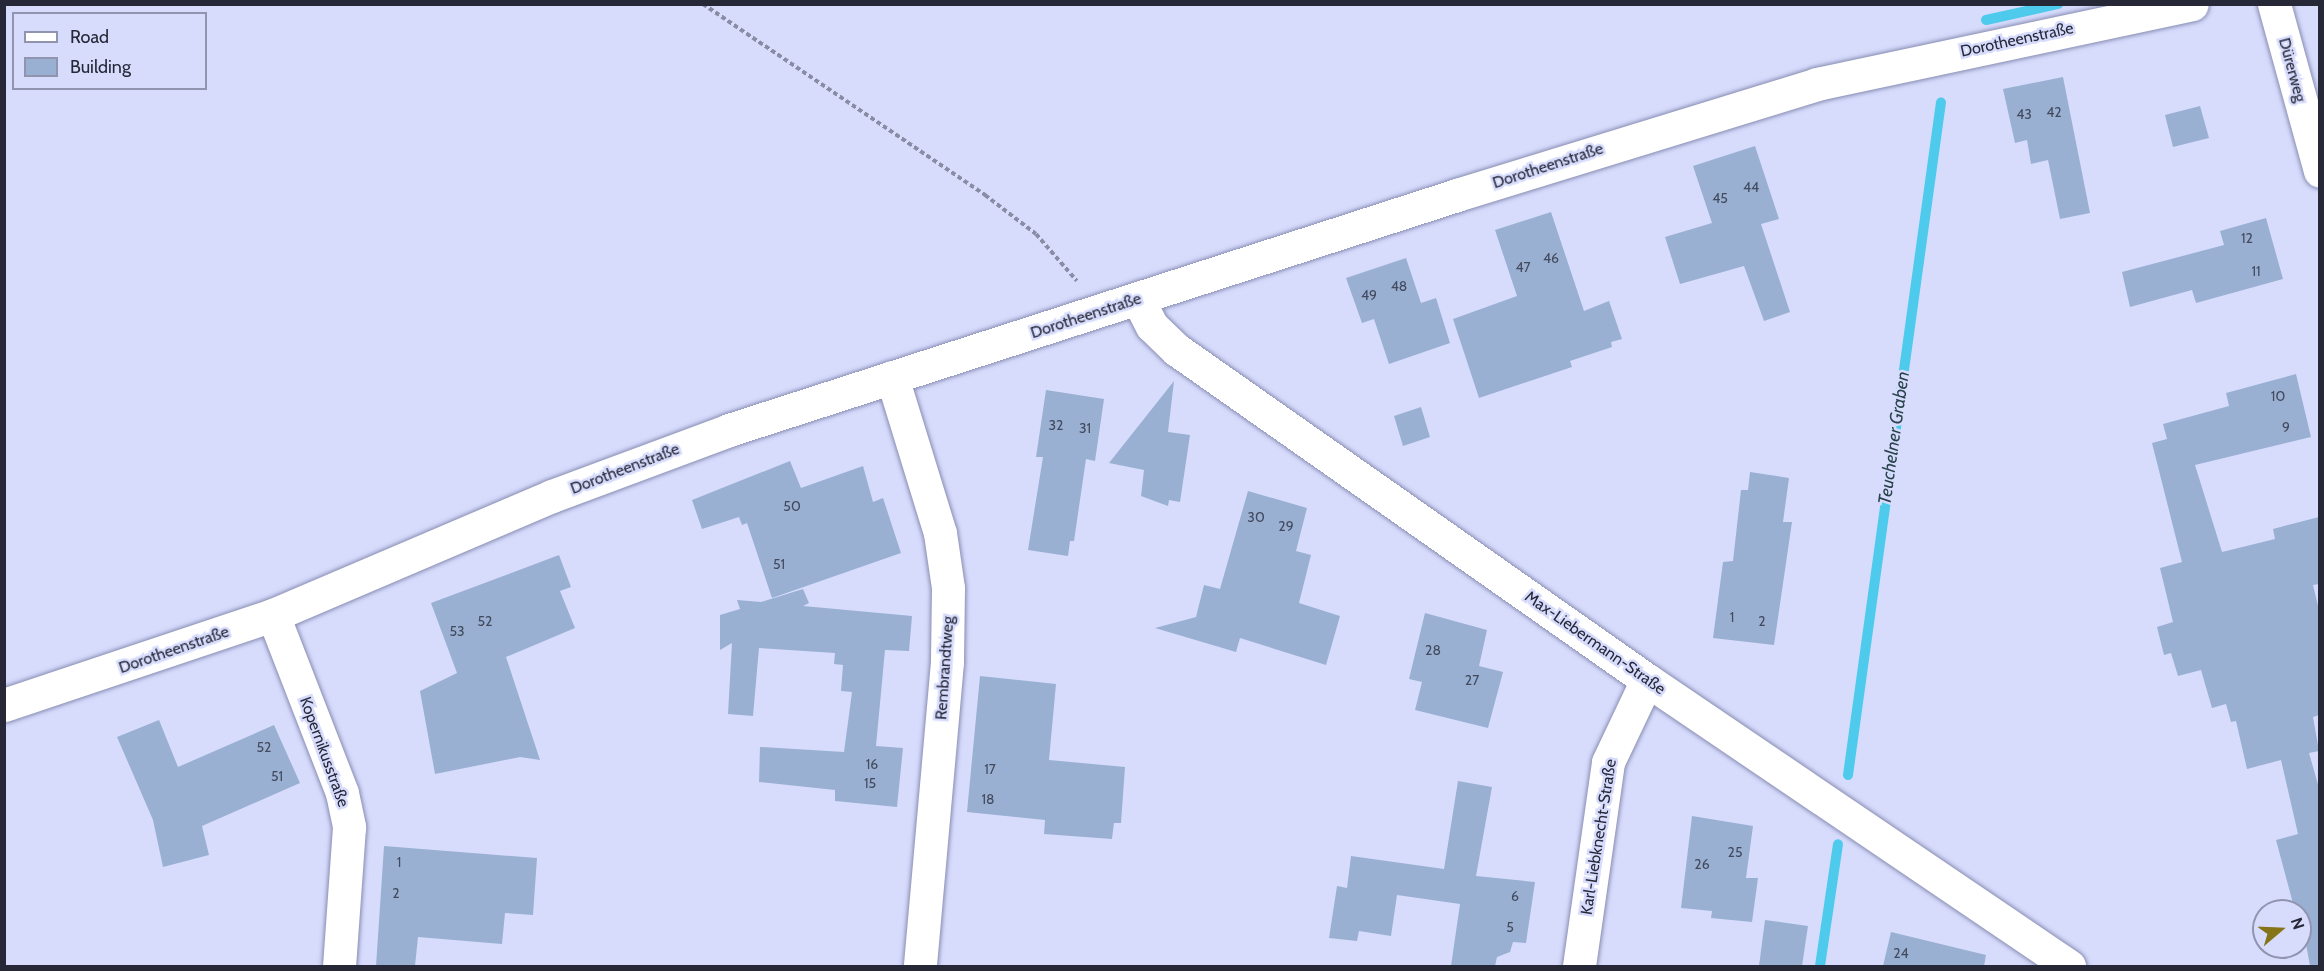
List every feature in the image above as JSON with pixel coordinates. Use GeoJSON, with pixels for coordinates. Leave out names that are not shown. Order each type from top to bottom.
{"type":"FeatureCollection","features":[{"type":"Feature","properties":{"kind":"street","name":"Dorotheenstraße"},"geometry":{"type":"LineString","coordinates":[[4,705],[273,615],[643,461],[891,377],[1731,108],[1920,60],[2192,4]]}},
{"type":"Feature","properties":{"kind":"street","name":"Dürerweg"},"geometry":{"type":"LineString","coordinates":[[2274,4],[2319,171]]}},
{"type":"Feature","properties":{"kind":"street","name":"Max-Liebermann-Straße"},"geometry":{"type":"LineString","coordinates":[[1138,299],[1152,326],[1177,350],[1647,680],[2069,966]]}},
{"type":"Feature","properties":{"kind":"street","name":"Rembrandtweg"},"geometry":{"type":"LineString","coordinates":[[891,377],[940,533],[948,588],[947,662],[920,966]]}},
{"type":"Feature","properties":{"kind":"street","name":"Kopernikusstraße"},"geometry":{"type":"LineString","coordinates":[[273,615],[342,794],[349,827],[339,966]]}},
{"type":"Feature","properties":{"kind":"street","name":"Karl-Liebknecht-Straße"},"geometry":{"type":"LineString","coordinates":[[1579,966],[1608,762],[1647,680]]}},
{"type":"Feature","properties":{"kind":"path"},"geometry":{"type":"LineString","coordinates":[[703,4],[1036,234],[1069,269],[1092,314]]}},
{"type":"Feature","properties":{"kind":"building"},"geometry":{"type":"Polygon","coordinates":[[[2063,77],[2090,213],[2060,219],[2048,160],[2031,164],[2027,140],[2015,143],[2003,89],[2063,77]]]}},
{"type":"Feature","properties":{"kind":"building"},"geometry":{"type":"Polygon","coordinates":[[[2200,106],[2209,138],[2173,147],[2165,115],[2200,106]]]}},
{"type":"Feature","properties":{"kind":"building"},"geometry":{"type":"Polygon","coordinates":[[[1755,146],[1779,219],[1761,224],[1790,312],[1764,321],[1744,266],[1680,284],[1665,237],[1712,223],[1693,166],[1755,146]]]}},
{"type":"Feature","properties":{"kind":"building"},"geometry":{"type":"Polygon","coordinates":[[[1551,212],[1584,311],[1609,301],[1622,339],[1611,342],[1612,347],[1570,361],[1572,367],[1479,398],[1453,319],[1517,296],[1495,230],[1551,212]]]}},
{"type":"Feature","properties":{"kind":"building"},"geometry":{"type":"Polygon","coordinates":[[[2266,218],[2283,279],[2196,303],[2192,290],[2130,307],[2122,272],[2224,245],[2220,231],[2266,218]]]}},
{"type":"Feature","properties":{"kind":"building"},"geometry":{"type":"Polygon","coordinates":[[[1406,258],[1421,303],[1436,298],[1450,343],[1389,364],[1374,319],[1362,323],[1346,278],[1406,258]]]}},
{"type":"Feature","properties":{"kind":"building"},"geometry":{"type":"Polygon","coordinates":[[[2296,374],[2311,437],[2195,465],[2222,552],[2275,539],[2273,529],[2319,517],[2319,584],[2313,585],[2319,610],[2319,715],[2313,717],[2319,751],[2309,753],[2319,788],[2319,966],[2310,966],[2309,959],[2312,959],[2312,899],[2292,899],[2276,840],[2298,834],[2281,760],[2247,769],[2236,721],[2231,722],[2226,704],[2212,708],[2201,670],[2178,676],[2171,653],[2164,655],[2157,627],[2173,622],[2160,568],[2182,562],[2152,443],[2167,439],[2163,424],[2229,406],[2226,393],[2296,374]]]}},
{"type":"Feature","properties":{"kind":"building"},"geometry":{"type":"Polygon","coordinates":[[[1174,381],[1168,432],[1190,435],[1180,502],[1169,500],[1168,506],[1141,496],[1144,470],[1109,463],[1174,381]]]}},
{"type":"Feature","properties":{"kind":"building"},"geometry":{"type":"Polygon","coordinates":[[[1046,390],[1104,399],[1095,461],[1086,459],[1074,541],[1070,541],[1068,556],[1028,550],[1043,457],[1036,457],[1046,390]]]}},
{"type":"Feature","properties":{"kind":"building"},"geometry":{"type":"Polygon","coordinates":[[[1421,407],[1430,437],[1403,446],[1394,416],[1421,407]]]}},
{"type":"Feature","properties":{"kind":"building"},"geometry":{"type":"Polygon","coordinates":[[[790,461],[801,488],[863,466],[873,502],[883,498],[901,553],[772,598],[747,523],[742,525],[739,517],[702,529],[692,500],[790,461]]]}},
{"type":"Feature","properties":{"kind":"building"},"geometry":{"type":"Polygon","coordinates":[[[1750,472],[1789,478],[1783,522],[1792,522],[1774,645],[1713,638],[1723,562],[1733,561],[1741,490],[1748,490],[1750,472]]]}},
{"type":"Feature","properties":{"kind":"building"},"geometry":{"type":"Polygon","coordinates":[[[1248,491],[1307,508],[1296,551],[1311,555],[1299,603],[1340,616],[1326,665],[1240,638],[1236,652],[1155,628],[1196,617],[1204,585],[1220,589],[1248,491]]]}},
{"type":"Feature","properties":{"kind":"building"},"geometry":{"type":"Polygon","coordinates":[[[559,555],[571,587],[560,591],[575,628],[506,657],[540,760],[520,757],[435,774],[420,691],[457,673],[431,603],[559,555]]]}},
{"type":"Feature","properties":{"kind":"building"},"geometry":{"type":"Polygon","coordinates":[[[803,589],[809,603],[803,606],[912,616],[909,651],[885,650],[876,746],[903,748],[897,807],[835,801],[835,790],[759,782],[760,747],[844,752],[852,692],[841,691],[843,665],[834,664],[835,653],[759,648],[753,716],[728,714],[732,643],[720,650],[720,615],[740,609],[737,600],[761,602],[803,589]]]}},
{"type":"Feature","properties":{"kind":"building"},"geometry":{"type":"Polygon","coordinates":[[[1425,613],[1487,630],[1479,666],[1503,672],[1488,728],[1415,710],[1422,682],[1409,679],[1425,613]]]}},
{"type":"Feature","properties":{"kind":"building"},"geometry":{"type":"Polygon","coordinates":[[[980,676],[1056,684],[1049,760],[1125,767],[1121,823],[1114,823],[1112,839],[1044,834],[1045,820],[967,812],[980,676]]]}},
{"type":"Feature","properties":{"kind":"building"},"geometry":{"type":"Polygon","coordinates":[[[159,720],[178,767],[274,725],[300,783],[202,826],[209,855],[163,867],[153,820],[117,737],[159,720]]]}},
{"type":"Feature","properties":{"kind":"building"},"geometry":{"type":"Polygon","coordinates":[[[1458,781],[1492,787],[1476,876],[1535,882],[1526,943],[1513,942],[1510,952],[1497,957],[1495,966],[1451,966],[1460,904],[1397,895],[1391,936],[1359,931],[1357,941],[1329,938],[1337,886],[1347,888],[1351,856],[1444,869],[1458,781]]]}},
{"type":"Feature","properties":{"kind":"building"},"geometry":{"type":"Polygon","coordinates":[[[1692,816],[1753,826],[1746,878],[1758,878],[1752,922],[1711,918],[1712,911],[1681,908],[1692,816]]]}},
{"type":"Feature","properties":{"kind":"building"},"geometry":{"type":"Polygon","coordinates":[[[384,846],[537,858],[533,915],[505,913],[502,944],[418,937],[415,966],[376,966],[384,846]]]}},
{"type":"Feature","properties":{"kind":"building"},"geometry":{"type":"Polygon","coordinates":[[[1765,920],[1808,926],[1802,966],[1759,966],[1765,920]]]}},
{"type":"Feature","properties":{"kind":"building"},"geometry":{"type":"Polygon","coordinates":[[[1891,932],[1986,955],[1984,966],[1883,966],[1891,932]]]}},
{"type":"Feature","properties":{"kind":"waterway","name":"Teuchelner Graben"},"geometry":{"type":"LineString","coordinates":[[1986,20],[2058,4]]}},
{"type":"Feature","properties":{"kind":"waterway","name":"Teuchelner Graben"},"geometry":{"type":"LineString","coordinates":[[1848,775],[1941,102]]}},
{"type":"Feature","properties":{"kind":"waterway","name":"Teuchelner Graben"},"geometry":{"type":"LineString","coordinates":[[1820,966],[1838,844]]}}]}
